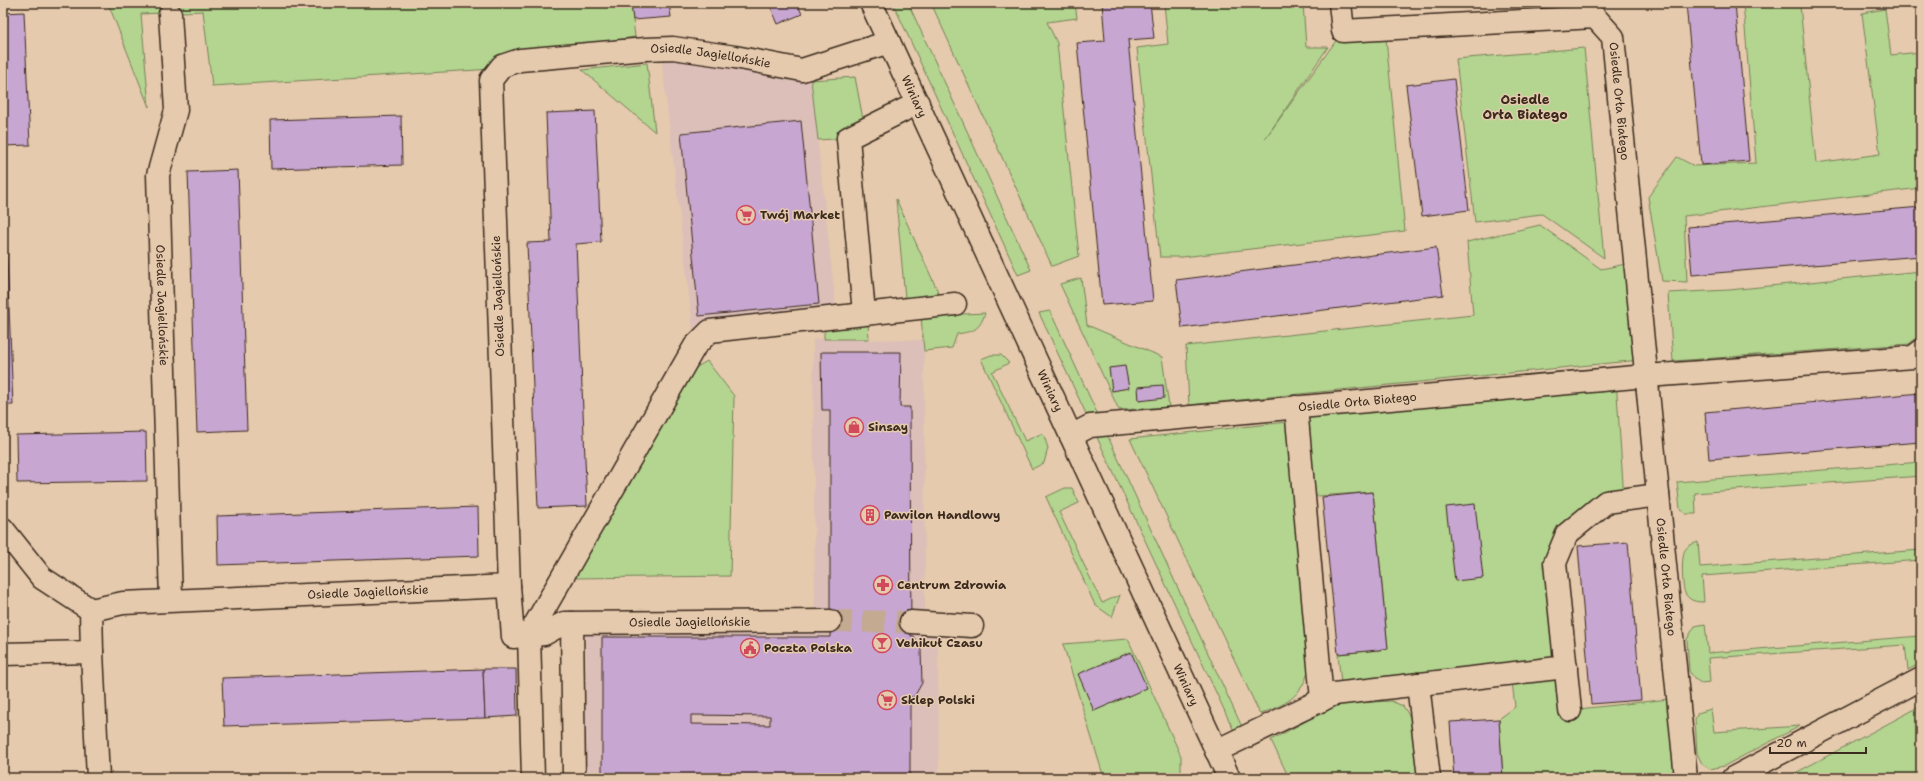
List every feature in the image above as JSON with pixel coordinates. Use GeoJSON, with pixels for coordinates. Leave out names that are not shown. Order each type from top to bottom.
{"type":"FeatureCollection","features":[{"type":"Feature","properties":{"kind":"street","name":"Winiary"},"geometry":{"type":"LineString","coordinates":[[871,3],[1229,778]]}},
{"type":"Feature","properties":{"kind":"street","name":"Osiedle Orła Białego"},"geometry":{"type":"LineString","coordinates":[[1340,3],[1343,31],[1595,17],[1613,37],[1686,778]]}},
{"type":"Feature","properties":{"kind":"street","name":"Osiedle Jagiellońskie"},"geometry":{"type":"LineString","coordinates":[[170,14],[176,110],[158,175],[172,600]]}},
{"type":"Feature","properties":{"kind":"street","name":"Osiedle Jagiellońskie"},"geometry":{"type":"LineString","coordinates":[[91,610],[123,603],[172,600],[509,586],[491,80],[502,66],[520,60],[673,48],[735,57],[802,70],[889,42]]}},
{"type":"Feature","properties":{"kind":"street"},"geometry":{"type":"LineString","coordinates":[[864,313],[848,138],[918,102]]}},
{"type":"Feature","properties":{"kind":"street"},"geometry":{"type":"LineString","coordinates":[[521,636],[691,353],[710,331],[955,304]]}},
{"type":"Feature","properties":{"kind":"street","name":"Osiedle Orła Białego"},"geometry":{"type":"LineString","coordinates":[[1071,436],[1090,426],[1646,376],[1918,355]]}},
{"type":"Feature","properties":{"kind":"street"},"geometry":{"type":"LineString","coordinates":[[1296,408],[1322,700]]}},
{"type":"Feature","properties":{"kind":"street"},"geometry":{"type":"LineString","coordinates":[[1570,710],[1555,563],[1567,534],[1606,502],[1658,495]]}},
{"type":"Feature","properties":{"kind":"street"},"geometry":{"type":"LineString","coordinates":[[3,528],[42,578],[91,610],[98,778]]}},
{"type":"Feature","properties":{"kind":"street"},"geometry":{"type":"LineString","coordinates":[[509,586],[521,636],[533,778]]}},
{"type":"Feature","properties":{"kind":"street","name":"Osiedle Jagiellońskie"},"geometry":{"type":"LineString","coordinates":[[521,636],[544,634],[564,623],[830,621]]}},
{"type":"Feature","properties":{"kind":"street"},"geometry":{"type":"LineString","coordinates":[[911,622],[972,626]]}},
{"type":"Feature","properties":{"kind":"street"},"geometry":{"type":"LineString","coordinates":[[572,623],[574,778]]}},
{"type":"Feature","properties":{"kind":"street"},"geometry":{"type":"LineString","coordinates":[[3,654],[92,652]]}},
{"type":"Feature","properties":{"kind":"street"},"geometry":{"type":"LineString","coordinates":[[1216,751],[1334,694],[1566,667]]}},
{"type":"Feature","properties":{"kind":"street"},"geometry":{"type":"LineString","coordinates":[[1733,778],[1921,679]]}},
{"type":"Feature","properties":{"kind":"street"},"geometry":{"type":"LineString","coordinates":[[1418,684],[1429,778]]}},
{"type":"Feature","properties":{"kind":"shaded area"},"geometry":{"type":"Polygon","coordinates":[[[661,55],[811,80],[837,318],[815,320],[695,346],[661,55]]]}},
{"type":"Feature","properties":{"kind":"shaded area","name":"Pawilon Handlowy"},"geometry":{"type":"Polygon","coordinates":[[[813,339],[923,340],[925,612],[938,641],[939,778],[585,778],[586,623],[815,621],[813,339]]]}},
{"type":"Feature","properties":{"kind":"green space"},"geometry":{"type":"Polygon","coordinates":[[[108,3],[631,3],[635,37],[565,48],[560,65],[212,86],[203,11],[141,14],[149,107],[108,3]]]}},
{"type":"Feature","properties":{"kind":"green space"},"geometry":{"type":"Polygon","coordinates":[[[893,3],[908,3],[1031,270],[1018,275],[893,3]]]}},
{"type":"Feature","properties":{"kind":"green space"},"geometry":{"type":"Polygon","coordinates":[[[931,3],[1075,3],[1077,18],[1047,22],[1057,43],[1079,256],[1052,266],[931,3]]]}},
{"type":"Feature","properties":{"kind":"green space"},"geometry":{"type":"Polygon","coordinates":[[[1164,3],[1303,3],[1306,47],[1328,47],[1265,139],[1343,31],[1385,29],[1405,231],[1182,257],[1160,257],[1137,48],[1168,44],[1164,3]]]}},
{"type":"Feature","properties":{"kind":"green space"},"geometry":{"type":"Polygon","coordinates":[[[1743,3],[1816,3],[1800,6],[1816,163],[1880,154],[1862,13],[1885,9],[1891,55],[1921,52],[1921,188],[1684,216],[1687,282],[1662,281],[1648,197],[1677,157],[1694,166],[1756,163],[1743,3]]]}},
{"type":"Feature","properties":{"kind":"green space"},"geometry":{"type":"Polygon","coordinates":[[[1584,48],[1604,258],[1542,214],[1475,222],[1456,59],[1584,48]]]}},
{"type":"Feature","properties":{"kind":"green space"},"geometry":{"type":"Polygon","coordinates":[[[647,63],[655,132],[582,70],[647,63]]]}},
{"type":"Feature","properties":{"kind":"green space"},"geometry":{"type":"Polygon","coordinates":[[[855,77],[865,130],[848,138],[818,140],[811,80],[855,77]]]}},
{"type":"Feature","properties":{"kind":"green space"},"geometry":{"type":"Polygon","coordinates":[[[896,199],[944,305],[906,309],[896,199]]]}},
{"type":"Feature","properties":{"kind":"green space"},"geometry":{"type":"Polygon","coordinates":[[[1540,225],[1601,269],[1626,264],[1640,360],[1189,405],[1186,346],[1473,315],[1467,242],[1540,225]]]}},
{"type":"Feature","properties":{"kind":"green space"},"geometry":{"type":"Polygon","coordinates":[[[1921,271],[1921,334],[1909,344],[1673,361],[1668,293],[1729,290],[1921,271]]]}},
{"type":"Feature","properties":{"kind":"green space"},"geometry":{"type":"Polygon","coordinates":[[[1081,278],[1087,325],[1162,357],[1169,407],[1119,410],[1060,284],[1081,278]]]}},
{"type":"Feature","properties":{"kind":"green space"},"geometry":{"type":"Polygon","coordinates":[[[1050,311],[1242,727],[1234,731],[1039,313],[1050,311]]]}},
{"type":"Feature","properties":{"kind":"green space"},"geometry":{"type":"Polygon","coordinates":[[[985,313],[978,327],[972,331],[957,334],[952,348],[924,351],[921,316],[985,313]]]}},
{"type":"Feature","properties":{"kind":"green space"},"geometry":{"type":"Polygon","coordinates":[[[868,324],[869,339],[824,339],[824,333],[828,326],[868,324]]]}},
{"type":"Feature","properties":{"kind":"green space"},"geometry":{"type":"Polygon","coordinates":[[[991,355],[1001,355],[1009,363],[992,372],[1025,441],[1043,433],[1048,448],[1044,463],[1032,469],[981,359],[991,355]]]}},
{"type":"Feature","properties":{"kind":"green space"},"geometry":{"type":"Polygon","coordinates":[[[707,361],[734,396],[730,576],[573,578],[690,371],[707,361]]]}},
{"type":"Feature","properties":{"kind":"green space"},"geometry":{"type":"Polygon","coordinates":[[[1616,379],[1624,499],[1606,502],[1555,563],[1570,710],[1678,698],[1685,778],[1503,778],[1499,719],[1515,707],[1511,673],[1342,693],[1338,654],[1388,649],[1373,492],[1304,497],[1297,418],[1616,379]]]}},
{"type":"Feature","properties":{"kind":"green space"},"geometry":{"type":"Polygon","coordinates":[[[1288,422],[1309,669],[1302,687],[1291,699],[1278,707],[1260,714],[1130,439],[1288,422]]]}},
{"type":"Feature","properties":{"kind":"green space"},"geometry":{"type":"Polygon","coordinates":[[[1921,462],[1921,476],[1695,493],[1696,514],[1686,514],[1680,509],[1677,482],[1921,462]]]}},
{"type":"Feature","properties":{"kind":"green space"},"geometry":{"type":"Polygon","coordinates":[[[1065,488],[1072,488],[1079,503],[1059,512],[1102,603],[1120,595],[1112,617],[1095,605],[1046,497],[1065,488]]]}},
{"type":"Feature","properties":{"kind":"green space"},"geometry":{"type":"Polygon","coordinates":[[[1698,542],[1700,567],[1921,550],[1921,560],[1702,576],[1704,602],[1698,602],[1691,599],[1685,593],[1682,572],[1683,558],[1686,548],[1698,542]]]}},
{"type":"Feature","properties":{"kind":"green space"},"geometry":{"type":"Polygon","coordinates":[[[1705,624],[1708,653],[1921,636],[1921,663],[1908,670],[1905,645],[1708,658],[1710,682],[1701,683],[1695,679],[1689,671],[1687,639],[1695,626],[1705,624]]]}},
{"type":"Feature","properties":{"kind":"green space"},"geometry":{"type":"Polygon","coordinates":[[[1128,639],[1181,756],[1181,778],[1104,778],[1063,644],[1128,639]]]}},
{"type":"Feature","properties":{"kind":"green space"},"geometry":{"type":"Polygon","coordinates":[[[1391,701],[1403,706],[1413,722],[1419,778],[1289,778],[1271,740],[1338,704],[1391,701]]]}},
{"type":"Feature","properties":{"kind":"green space"},"geometry":{"type":"Polygon","coordinates":[[[1921,706],[1921,778],[1786,778],[1921,706]]]}},
{"type":"Feature","properties":{"kind":"green space"},"geometry":{"type":"Polygon","coordinates":[[[1711,709],[1714,732],[1800,726],[1724,766],[1710,769],[1702,764],[1697,753],[1695,719],[1698,713],[1711,709]]]}},
{"type":"Feature","properties":{"kind":"building"},"geometry":{"type":"Polygon","coordinates":[[[631,3],[669,3],[671,17],[633,20],[631,3]]]}},
{"type":"Feature","properties":{"kind":"building"},"geometry":{"type":"Polygon","coordinates":[[[769,3],[797,3],[802,14],[778,24],[769,3]]]}},
{"type":"Feature","properties":{"kind":"building"},"geometry":{"type":"Polygon","coordinates":[[[1102,3],[1150,3],[1154,38],[1128,40],[1153,301],[1102,305],[1077,43],[1105,41],[1102,3]]]}},
{"type":"Feature","properties":{"kind":"building"},"geometry":{"type":"Polygon","coordinates":[[[1686,3],[1735,3],[1749,161],[1701,165],[1686,3]]]}},
{"type":"Feature","properties":{"kind":"building"},"geometry":{"type":"Polygon","coordinates":[[[24,12],[30,145],[3,146],[3,13],[24,12]]]}},
{"type":"Feature","properties":{"kind":"building"},"geometry":{"type":"Polygon","coordinates":[[[1454,79],[1469,210],[1422,216],[1406,85],[1454,79]]]}},
{"type":"Feature","properties":{"kind":"building"},"geometry":{"type":"Polygon","coordinates":[[[595,111],[601,242],[576,244],[587,506],[538,508],[527,243],[551,242],[546,113],[595,111]]]}},
{"type":"Feature","properties":{"kind":"building"},"geometry":{"type":"Polygon","coordinates":[[[401,116],[402,165],[271,169],[270,120],[401,116]]]}},
{"type":"Feature","properties":{"kind":"building"},"geometry":{"type":"Polygon","coordinates":[[[801,121],[819,304],[699,316],[681,133],[801,121]]]}},
{"type":"Feature","properties":{"kind":"building"},"geometry":{"type":"Polygon","coordinates":[[[3,161],[13,405],[3,405],[3,161]]]}},
{"type":"Feature","properties":{"kind":"building"},"geometry":{"type":"Polygon","coordinates":[[[238,170],[247,430],[197,432],[188,172],[238,170]]]}},
{"type":"Feature","properties":{"kind":"building"},"geometry":{"type":"Polygon","coordinates":[[[1921,207],[1921,256],[1692,275],[1688,227],[1921,207]]]}},
{"type":"Feature","properties":{"kind":"building"},"geometry":{"type":"Polygon","coordinates":[[[1436,247],[1443,295],[1182,328],[1176,280],[1436,247]]]}},
{"type":"Feature","properties":{"kind":"building","name":"Pawilon Handlowy"},"geometry":{"type":"Polygon","coordinates":[[[821,352],[901,352],[900,407],[910,407],[911,636],[914,636],[921,650],[922,683],[914,697],[910,697],[910,778],[602,778],[602,637],[830,637],[830,410],[822,410],[821,352]],[[691,715],[691,724],[770,725],[770,716],[691,715]]]}},
{"type":"Feature","properties":{"kind":"building"},"geometry":{"type":"Polygon","coordinates":[[[1125,366],[1129,388],[1112,391],[1109,368],[1125,366]]]}},
{"type":"Feature","properties":{"kind":"building"},"geometry":{"type":"Polygon","coordinates":[[[1163,385],[1164,398],[1139,401],[1138,387],[1163,385]]]}},
{"type":"Feature","properties":{"kind":"building"},"geometry":{"type":"Polygon","coordinates":[[[1921,393],[1921,442],[1709,459],[1705,412],[1921,393]]]}},
{"type":"Feature","properties":{"kind":"building"},"geometry":{"type":"Polygon","coordinates":[[[146,432],[147,481],[17,483],[16,435],[146,432]]]}},
{"type":"Feature","properties":{"kind":"building"},"geometry":{"type":"Polygon","coordinates":[[[1373,492],[1388,649],[1338,654],[1322,497],[1373,492]]]}},
{"type":"Feature","properties":{"kind":"building"},"geometry":{"type":"Polygon","coordinates":[[[1475,504],[1483,578],[1455,581],[1446,507],[1475,504]]]}},
{"type":"Feature","properties":{"kind":"building"},"geometry":{"type":"Polygon","coordinates":[[[478,507],[479,556],[218,565],[217,516],[478,507]]]}},
{"type":"Feature","properties":{"kind":"building"},"geometry":{"type":"Polygon","coordinates":[[[1628,542],[1641,700],[1591,704],[1578,546],[1628,542]]]}},
{"type":"Feature","properties":{"kind":"building"},"geometry":{"type":"Polygon","coordinates":[[[1131,652],[1147,688],[1094,711],[1078,674],[1131,652]]]}},
{"type":"Feature","properties":{"kind":"building"},"geometry":{"type":"Polygon","coordinates":[[[483,669],[485,718],[224,726],[222,678],[483,669]]]}},
{"type":"Feature","properties":{"kind":"building"},"geometry":{"type":"Polygon","coordinates":[[[483,669],[516,669],[517,716],[485,718],[483,669]]]}},
{"type":"Feature","properties":{"kind":"building"},"geometry":{"type":"Polygon","coordinates":[[[1499,719],[1503,778],[1454,778],[1450,722],[1499,719]]]}},
{"type":"Feature","properties":{"kind":"building"},"geometry":{"type":"Polygon","coordinates":[[[39,775],[40,778],[3,778],[3,776],[39,775]]]}},
{"type":"Feature","properties":{"kind":"tunnel"},"geometry":{"type":"LineString","coordinates":[[830,621],[911,622]]}},
{"type":"Feature","properties":{"kind":"place","name":"Twój Market"},"geometry":{"type":"Point","coordinates":[746,215]}},
{"type":"Feature","properties":{"kind":"place","name":"Sinsay"},"geometry":{"type":"Point","coordinates":[854,427]}},
{"type":"Feature","properties":{"kind":"place","name":"Pawilon Handlowy"},"geometry":{"type":"Point","coordinates":[870,515]}},
{"type":"Feature","properties":{"kind":"place","name":"Centrum Zdrowia"},"geometry":{"type":"Point","coordinates":[883,585]}},
{"type":"Feature","properties":{"kind":"place","name":"Vehikuł Czasu"},"geometry":{"type":"Point","coordinates":[882,643]}},
{"type":"Feature","properties":{"kind":"place","name":"Poczta Polska"},"geometry":{"type":"Point","coordinates":[750,648]}},
{"type":"Feature","properties":{"kind":"place","name":"Sklep Polski"},"geometry":{"type":"Point","coordinates":[887,700]}},
{"type":"Feature","properties":{"kind":"district","name":"Osiedle Orła Białego"},"geometry":{"type":"Point","coordinates":[1525,106]}}]}
